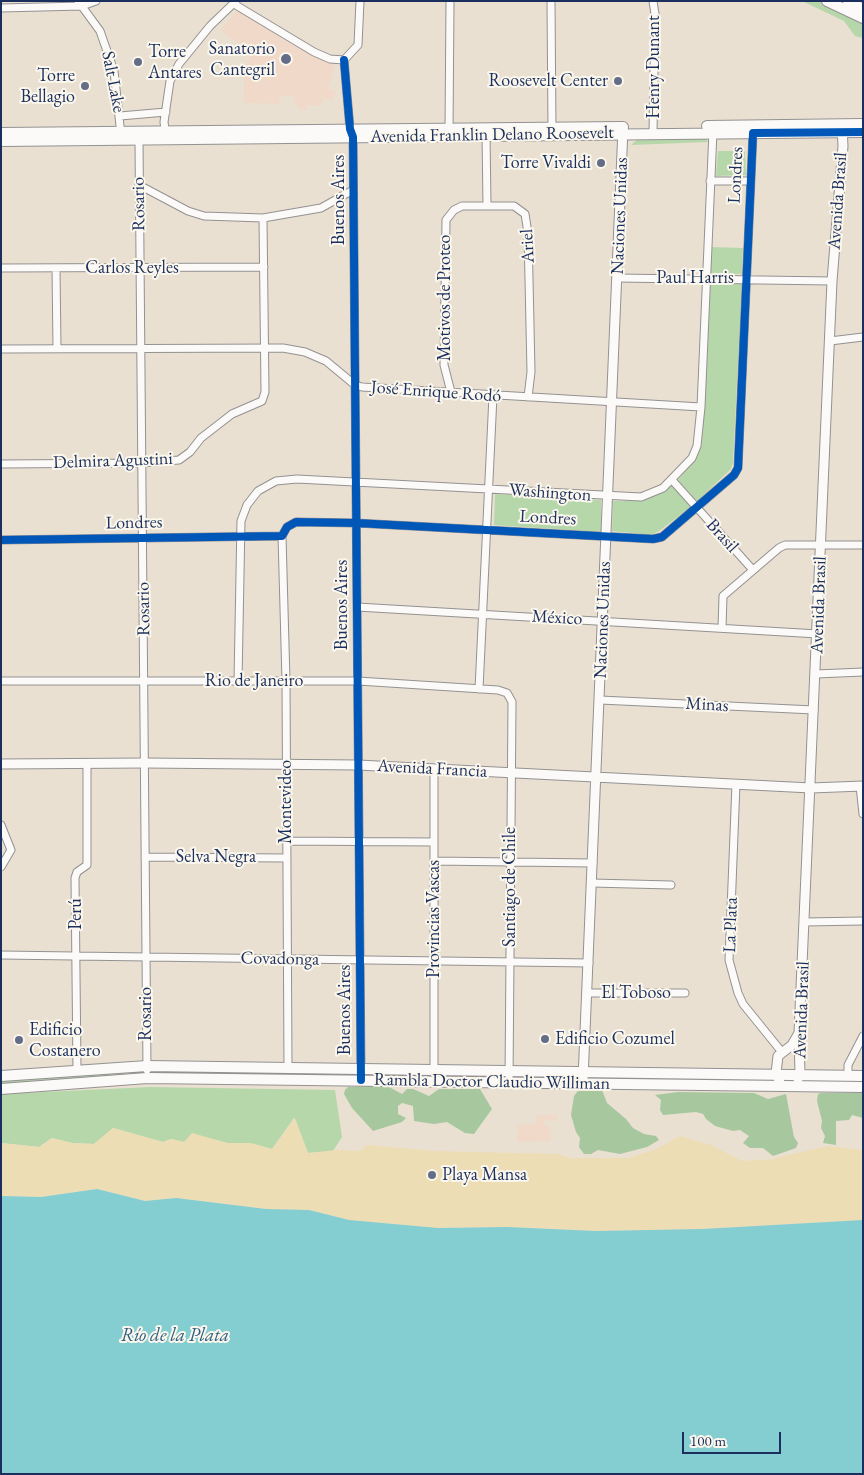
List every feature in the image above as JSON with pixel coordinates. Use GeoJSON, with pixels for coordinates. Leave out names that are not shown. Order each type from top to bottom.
{"type":"FeatureCollection","features":[{"type":"Feature","properties":{"kind":"main road"},"geometry":{"type":"LineString","coordinates":[[827,1],[863,18]]}},
{"type":"Feature","properties":{"kind":"main road"},"geometry":{"type":"LineString","coordinates":[[848,1],[863,8]]}},
{"type":"Feature","properties":{"kind":"main road","name":"Avenida Franklin Delano Roosevelt"},"geometry":{"type":"LineString","coordinates":[[713,130],[753,133],[842,128],[863,124]]}},
{"type":"Feature","properties":{"kind":"main road","name":"Avenida Franklin Delano Roosevelt"},"geometry":{"type":"LineString","coordinates":[[1,133],[166,136],[842,128],[863,132]]}},
{"type":"Feature","properties":{"kind":"main road","name":"Avenida Franklin Delano Roosevelt"},"geometry":{"type":"LineString","coordinates":[[1,141],[121,136],[139,141],[166,136]]}},
{"type":"Feature","properties":{"kind":"main road","name":"Rambla Doctor Claudio Williman"},"geometry":{"type":"LineString","coordinates":[[1,1076],[147,1066],[583,1070],[863,1076]]}},
{"type":"Feature","properties":{"kind":"main road","name":"Rambla Doctor Claudio Williman"},"geometry":{"type":"LineString","coordinates":[[1,1089],[147,1078],[863,1087]]}},
{"type":"Feature","properties":{"kind":"street"},"geometry":{"type":"LineString","coordinates":[[1,8],[96,1]]}},
{"type":"Feature","properties":{"kind":"street"},"geometry":{"type":"LineString","coordinates":[[166,136],[166,112],[170,81],[179,64],[210,26],[235,3],[314,52],[330,59],[344,60],[358,45],[360,1]]}},
{"type":"Feature","properties":{"kind":"street"},"geometry":{"type":"LineString","coordinates":[[449,132],[450,1]]}},
{"type":"Feature","properties":{"kind":"street"},"geometry":{"type":"LineString","coordinates":[[551,1],[552,131]]}},
{"type":"Feature","properties":{"kind":"street","name":"Henry Dunant"},"geometry":{"type":"LineString","coordinates":[[653,1],[655,14],[653,130]]}},
{"type":"Feature","properties":{"kind":"street","name":"Salt Lake"},"geometry":{"type":"LineString","coordinates":[[80,3],[94,20],[105,42],[114,71],[121,136]]}},
{"type":"Feature","properties":{"kind":"street","name":"Buenos Aires"},"geometry":{"type":"LineString","coordinates":[[344,60],[352,133],[354,190],[361,1080]]}},
{"type":"Feature","properties":{"kind":"street"},"geometry":{"type":"LineString","coordinates":[[120,116],[166,112]]}},
{"type":"Feature","properties":{"kind":"street","name":"Avenida Brasil"},"geometry":{"type":"LineString","coordinates":[[795,1085],[800,1075],[799,1033],[832,281],[842,128]]}},
{"type":"Feature","properties":{"kind":"street","name":"Washington"},"geometry":{"type":"LineString","coordinates":[[238,681],[241,521],[247,505],[258,491],[276,481],[356,482],[641,497],[663,488],[692,458],[697,446],[701,407],[705,278],[713,130]]}},
{"type":"Feature","properties":{"kind":"street","name":"Naciones Unidas"},"geometry":{"type":"LineString","coordinates":[[583,1084],[623,131]]}},
{"type":"Feature","properties":{"kind":"street"},"geometry":{"type":"LineString","coordinates":[[486,132],[486,205]]}},
{"type":"Feature","properties":{"kind":"street","name":"Londres"},"geometry":{"type":"LineString","coordinates":[[1,540],[282,536],[287,527],[296,522],[356,523],[653,539],[662,537],[734,475],[738,468],[753,133]]}},
{"type":"Feature","properties":{"kind":"street","name":"Rosario"},"geometry":{"type":"LineString","coordinates":[[139,141],[147,1078]]}},
{"type":"Feature","properties":{"kind":"street"},"geometry":{"type":"LineString","coordinates":[[710,181],[750,180]]}},
{"type":"Feature","properties":{"kind":"street"},"geometry":{"type":"LineString","coordinates":[[139,185],[183,209],[204,216],[263,218],[321,208],[354,190]]}},
{"type":"Feature","properties":{"kind":"street","name":"Motivos de Proteo"},"geometry":{"type":"LineString","coordinates":[[451,392],[444,365],[446,220],[454,210],[462,206],[486,205]]}},
{"type":"Feature","properties":{"kind":"street","name":"Ariel"},"geometry":{"type":"LineString","coordinates":[[486,205],[514,206],[525,214],[531,372],[528,396]]}},
{"type":"Feature","properties":{"kind":"street","name":"Delmira Agustini"},"geometry":{"type":"LineString","coordinates":[[1,464],[142,463],[179,460],[190,452],[201,438],[232,414],[262,401],[266,392],[263,218]]}},
{"type":"Feature","properties":{"kind":"street","name":"Carlos Reyles"},"geometry":{"type":"LineString","coordinates":[[1,268],[264,268]]}},
{"type":"Feature","properties":{"kind":"street"},"geometry":{"type":"LineString","coordinates":[[56,268],[57,349]]}},
{"type":"Feature","properties":{"kind":"street","name":"Paul Harris"},"geometry":{"type":"LineString","coordinates":[[617,278],[746,278],[832,281]]}},
{"type":"Feature","properties":{"kind":"street"},"geometry":{"type":"LineString","coordinates":[[830,341],[863,336]]}},
{"type":"Feature","properties":{"kind":"street","name":"José Enrique Rodó"},"geometry":{"type":"LineString","coordinates":[[1,349],[265,348],[305,352],[326,361],[355,385],[493,396],[528,396],[701,407]]}},
{"type":"Feature","properties":{"kind":"street"},"geometry":{"type":"LineString","coordinates":[[479,689],[493,396]]}},
{"type":"Feature","properties":{"kind":"street","name":"Brasil"},"geometry":{"type":"LineString","coordinates":[[672,480],[753,570]]}},
{"type":"Feature","properties":{"kind":"street","name":"Montevideo"},"geometry":{"type":"LineString","coordinates":[[282,536],[286,681],[288,1067]]}},
{"type":"Feature","properties":{"kind":"street"},"geometry":{"type":"LineString","coordinates":[[722,628],[722,596],[785,544],[863,546]]}},
{"type":"Feature","properties":{"kind":"street","name":"México"},"geometry":{"type":"LineString","coordinates":[[357,607],[818,634]]}},
{"type":"Feature","properties":{"kind":"street"},"geometry":{"type":"LineString","coordinates":[[816,674],[863,672]]}},
{"type":"Feature","properties":{"kind":"street","name":"Rio de Janeiro"},"geometry":{"type":"LineString","coordinates":[[1,682],[358,681],[498,690],[507,693]]}},
{"type":"Feature","properties":{"kind":"street","name":"Santiago de Chile"},"geometry":{"type":"LineString","coordinates":[[507,693],[512,702],[509,1082]]}},
{"type":"Feature","properties":{"kind":"street","name":"Minas"},"geometry":{"type":"LineString","coordinates":[[600,700],[814,710]]}},
{"type":"Feature","properties":{"kind":"street","name":"Avenida Francia"},"geometry":{"type":"LineString","coordinates":[[1,764],[145,763],[358,766],[811,788],[862,786]]}},
{"type":"Feature","properties":{"kind":"street","name":"Perú"},"geometry":{"type":"LineString","coordinates":[[77,1070],[76,878],[77,872],[87,865],[87,764]]}},
{"type":"Feature","properties":{"kind":"street","name":"Provincias Vascas"},"geometry":{"type":"LineString","coordinates":[[434,769],[434,1069]]}},
{"type":"Feature","properties":{"kind":"street","name":"La Plata"},"geometry":{"type":"LineString","coordinates":[[736,784],[729,960],[743,1004],[784,1049]]}},
{"type":"Feature","properties":{"kind":"street"},"geometry":{"type":"LineString","coordinates":[[862,786],[863,814]]}},
{"type":"Feature","properties":{"kind":"street"},"geometry":{"type":"LineString","coordinates":[[1,825],[11,850],[1,867]]}},
{"type":"Feature","properties":{"kind":"street"},"geometry":{"type":"LineString","coordinates":[[286,841],[434,842]]}},
{"type":"Feature","properties":{"kind":"street","name":"Selva Negra"},"geometry":{"type":"LineString","coordinates":[[145,857],[286,858]]}},
{"type":"Feature","properties":{"kind":"street"},"geometry":{"type":"LineString","coordinates":[[434,861],[593,863]]}},
{"type":"Feature","properties":{"kind":"street"},"geometry":{"type":"LineString","coordinates":[[592,883],[671,886]]}},
{"type":"Feature","properties":{"kind":"street"},"geometry":{"type":"LineString","coordinates":[[805,922],[863,921]]}},
{"type":"Feature","properties":{"kind":"street","name":"Covadonga"},"geometry":{"type":"LineString","coordinates":[[1,955],[589,963]]}},
{"type":"Feature","properties":{"kind":"street","name":"El Toboso"},"geometry":{"type":"LineString","coordinates":[[588,993],[685,993]]}},
{"type":"Feature","properties":{"kind":"street"},"geometry":{"type":"LineString","coordinates":[[781,1085],[776,1073],[778,1056],[799,1033]]}},
{"type":"Feature","properties":{"kind":"street"},"geometry":{"type":"LineString","coordinates":[[848,1076],[848,1065],[863,1036]]}},
{"type":"Feature","properties":{"kind":"street"},"geometry":{"type":"LineString","coordinates":[[784,1049],[800,1055]]}},
{"type":"Feature","properties":{"kind":"shaded area","name":"Sanatorio Cantegril"},"geometry":{"type":"Polygon","coordinates":[[[239,8],[283,40],[335,65],[328,88],[336,92],[332,100],[324,98],[321,106],[307,105],[307,110],[298,109],[294,96],[280,96],[279,104],[244,103],[244,74],[251,53],[220,30],[239,8]]]}},
{"type":"Feature","properties":{"kind":"shaded area"},"geometry":{"type":"Polygon","coordinates":[[[536,1115],[557,1115],[557,1121],[544,1120],[545,1126],[550,1126],[551,1141],[517,1142],[517,1125],[536,1124],[536,1115]]]}},
{"type":"Feature","properties":{"kind":"green space"},"geometry":{"type":"Polygon","coordinates":[[[802,1],[818,1],[863,23],[863,38],[855,36],[844,21],[802,1]]]}},
{"type":"Feature","properties":{"kind":"green space"},"geometry":{"type":"Polygon","coordinates":[[[705,137],[708,142],[631,145],[639,138],[705,137]]]}},
{"type":"Feature","properties":{"kind":"green space"},"geometry":{"type":"Polygon","coordinates":[[[718,151],[745,151],[746,175],[716,176],[718,151]]]}},
{"type":"Feature","properties":{"kind":"green space"},"geometry":{"type":"Polygon","coordinates":[[[711,247],[743,248],[742,274],[710,273],[711,247]]]}},
{"type":"Feature","properties":{"kind":"green space"},"geometry":{"type":"Polygon","coordinates":[[[742,283],[733,462],[731,469],[697,501],[678,480],[694,461],[702,445],[708,284],[742,283]]]}},
{"type":"Feature","properties":{"kind":"green space"},"geometry":{"type":"Polygon","coordinates":[[[671,485],[692,506],[651,535],[612,531],[613,501],[642,501],[671,485]]]}},
{"type":"Feature","properties":{"kind":"green space"},"geometry":{"type":"Polygon","coordinates":[[[495,494],[601,500],[601,532],[494,525],[495,494]]]}},
{"type":"Feature","properties":{"kind":"green space"},"geometry":{"type":"Polygon","coordinates":[[[138,1071],[137,1074],[1,1085],[1,1080],[138,1071]]]}},
{"type":"Feature","properties":{"kind":"green space"},"geometry":{"type":"Polygon","coordinates":[[[155,1071],[351,1074],[345,1076],[161,1074],[155,1071]]]}},
{"type":"Feature","properties":{"kind":"green space"},"geometry":{"type":"Polygon","coordinates":[[[387,1086],[402,1094],[407,1089],[413,1089],[429,1096],[439,1089],[480,1089],[492,1109],[474,1134],[465,1133],[447,1122],[434,1124],[414,1121],[413,1106],[402,1103],[398,1106],[398,1114],[406,1118],[402,1122],[373,1131],[352,1108],[344,1094],[345,1090],[348,1087],[387,1086]]]}},
{"type":"Feature","properties":{"kind":"green space"},"geometry":{"type":"Polygon","coordinates":[[[150,1087],[335,1090],[342,1137],[333,1151],[308,1153],[294,1118],[272,1149],[250,1143],[228,1143],[212,1139],[184,1142],[171,1139],[163,1142],[113,1128],[94,1144],[72,1143],[52,1138],[39,1147],[1,1143],[1,1094],[150,1087]]]}},
{"type":"Feature","properties":{"kind":"green space"},"geometry":{"type":"Polygon","coordinates":[[[602,1090],[607,1103],[626,1119],[633,1128],[644,1134],[656,1136],[659,1140],[647,1147],[620,1154],[598,1150],[591,1154],[584,1154],[579,1147],[580,1138],[576,1132],[571,1115],[574,1096],[578,1091],[602,1090]]]}},
{"type":"Feature","properties":{"kind":"green space"},"geometry":{"type":"Polygon","coordinates":[[[678,1092],[754,1093],[768,1099],[786,1094],[794,1137],[798,1143],[796,1148],[773,1156],[763,1148],[750,1148],[743,1143],[749,1136],[740,1130],[733,1131],[715,1126],[703,1114],[696,1112],[663,1115],[660,1110],[661,1100],[655,1095],[678,1092]]]}},
{"type":"Feature","properties":{"kind":"green space"},"geometry":{"type":"Polygon","coordinates":[[[863,1093],[863,1118],[852,1115],[849,1120],[836,1121],[836,1145],[823,1143],[825,1136],[821,1128],[822,1121],[817,1101],[818,1094],[863,1093]]]}},
{"type":"Feature","properties":{"kind":"sand","name":"Playa Mansa"},"geometry":{"type":"Polygon","coordinates":[[[295,1118],[308,1153],[337,1150],[360,1151],[366,1145],[437,1151],[558,1154],[570,1158],[628,1158],[654,1150],[680,1136],[711,1145],[742,1161],[772,1159],[827,1146],[863,1150],[863,1220],[702,1229],[596,1231],[507,1227],[438,1228],[349,1220],[309,1210],[266,1209],[176,1198],[145,1201],[97,1189],[41,1197],[1,1196],[1,1143],[39,1147],[52,1138],[72,1143],[94,1144],[113,1128],[163,1142],[171,1139],[184,1142],[192,1133],[227,1143],[250,1143],[272,1149],[295,1118]]]}},
{"type":"Feature","properties":{"kind":"water","name":"Río de la Plata"},"geometry":{"type":"Polygon","coordinates":[[[97,1189],[145,1201],[176,1198],[266,1209],[309,1210],[349,1220],[438,1228],[507,1227],[596,1231],[702,1229],[863,1220],[863,1474],[1,1474],[1,1196],[41,1197],[97,1189]]]}},
{"type":"Feature","properties":{"kind":"cycle path"},"geometry":{"type":"LineString","coordinates":[[344,60],[350,129],[353,137],[361,1080]]}},
{"type":"Feature","properties":{"kind":"cycle path"},"geometry":{"type":"LineString","coordinates":[[1,540],[282,536],[287,527],[296,522],[356,523],[653,539],[662,537],[734,475],[738,468],[753,133],[863,132]]}},
{"type":"Feature","properties":{"kind":"place","name":"Sanatorio Cantegril"},"geometry":{"type":"Point","coordinates":[286,59]}},
{"type":"Feature","properties":{"kind":"place","name":"Torre Antares"},"geometry":{"type":"Point","coordinates":[138,62]}},
{"type":"Feature","properties":{"kind":"place","name":"Roosevelt Center"},"geometry":{"type":"Point","coordinates":[618,81]}},
{"type":"Feature","properties":{"kind":"place","name":"Torre Bellagio"},"geometry":{"type":"Point","coordinates":[85,86]}},
{"type":"Feature","properties":{"kind":"place","name":"Torre Vivaldi"},"geometry":{"type":"Point","coordinates":[601,163]}},
{"type":"Feature","properties":{"kind":"place","name":"Edificio Cozumel"},"geometry":{"type":"Point","coordinates":[545,1039]}},
{"type":"Feature","properties":{"kind":"place","name":"Edificio Costanero"},"geometry":{"type":"Point","coordinates":[19,1040]}},
{"type":"Feature","properties":{"kind":"place","name":"Playa Mansa"},"geometry":{"type":"Point","coordinates":[432,1175]}}]}
